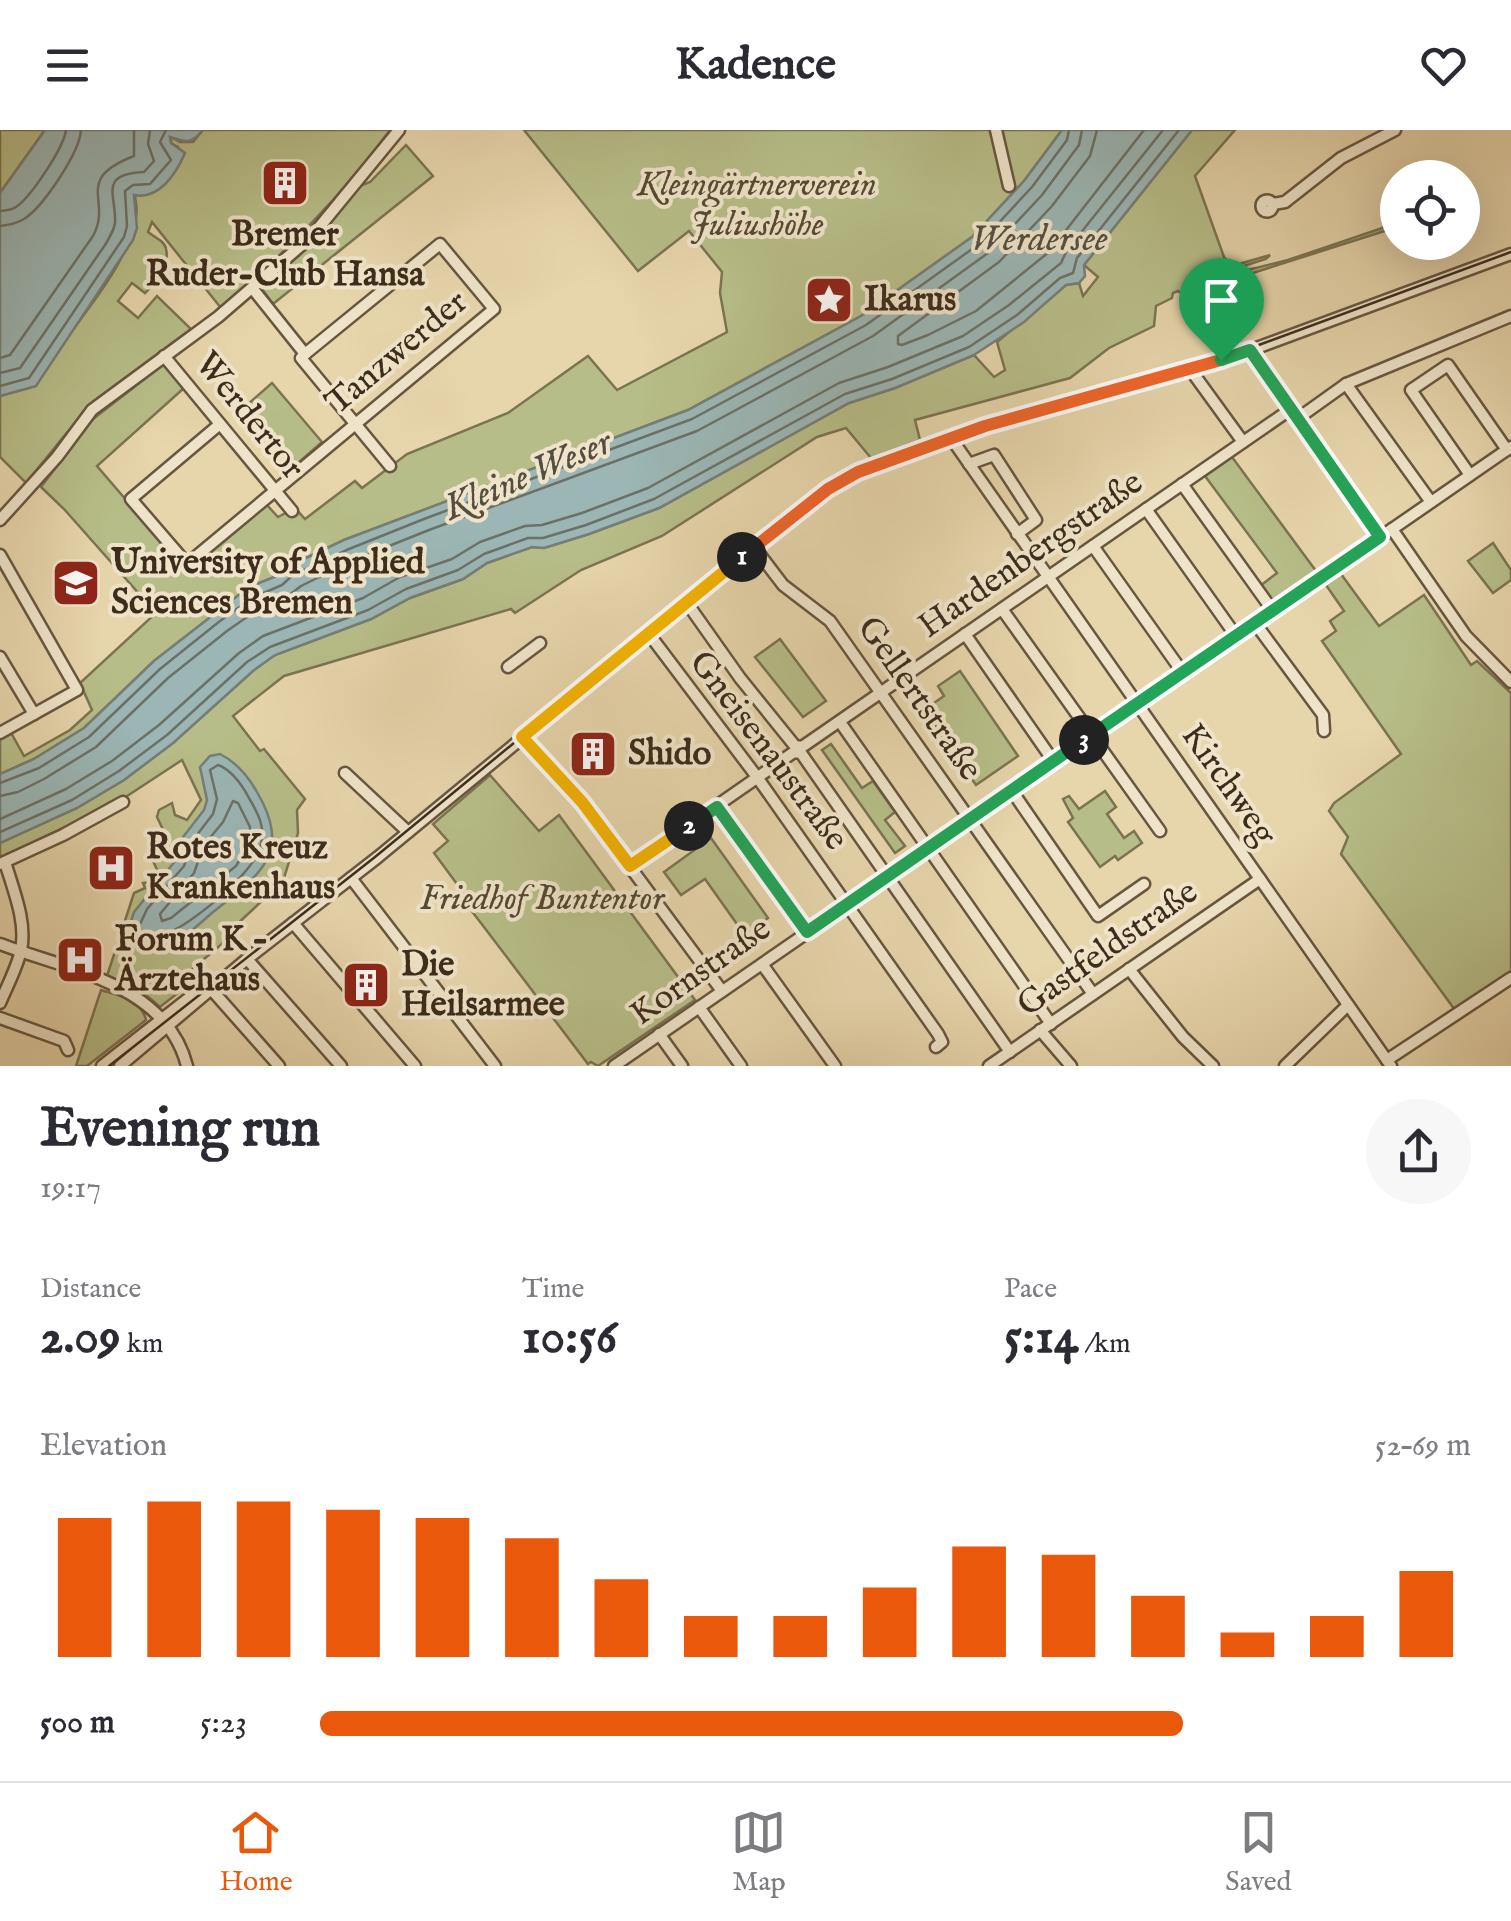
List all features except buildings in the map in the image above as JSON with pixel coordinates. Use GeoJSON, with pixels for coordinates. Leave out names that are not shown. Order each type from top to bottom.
{"type":"FeatureCollection","features":[{"type":"Feature","properties":{"kind":"street"},"geometry":{"type":"LineString","coordinates":[[0,520],[92,410],[253,289],[312,236],[398,130]]}},
{"type":"Feature","properties":{"kind":"street"},"geometry":{"type":"LineString","coordinates":[[996,130],[1009,186]]}},
{"type":"Feature","properties":{"kind":"street"},"geometry":{"type":"LineString","coordinates":[[1272,204],[1285,202],[1340,158],[1395,130]]}},
{"type":"Feature","properties":{"kind":"street","name":"Tanzwerder"},"geometry":{"type":"LineString","coordinates":[[220,424],[131,499],[187,564],[494,309],[440,244],[305,354]]}},
{"type":"Feature","properties":{"kind":"street"},"geometry":{"type":"LineString","coordinates":[[102,1066],[211,990],[754,547],[842,480],[951,438],[1250,350],[1511,254]]}},
{"type":"Feature","properties":{"kind":"street"},"geometry":{"type":"LineString","coordinates":[[253,289],[305,354],[301,358],[390,466]]}},
{"type":"Feature","properties":{"kind":"street","name":"Hardenbergstraße"},"geometry":{"type":"LineString","coordinates":[[630,866],[1243,442],[1346,384],[1511,316]]}},
{"type":"Feature","properties":{"kind":"street"},"geometry":{"type":"LineString","coordinates":[[1250,350],[1380,537]]}},
{"type":"Feature","properties":{"kind":"street","name":"Werdertor"},"geometry":{"type":"LineString","coordinates":[[164,356],[292,511]]}},
{"type":"Feature","properties":{"kind":"street"},"geometry":{"type":"LineString","coordinates":[[1470,475],[1411,390],[1448,365],[1509,448]]}},
{"type":"Feature","properties":{"kind":"street"},"geometry":{"type":"LineString","coordinates":[[1190,369],[1243,442]]}},
{"type":"Feature","properties":{"kind":"street"},"geometry":{"type":"LineString","coordinates":[[1346,384],[1431,502]]}},
{"type":"Feature","properties":{"kind":"street","name":"Kirchweg"},"geometry":{"type":"LineString","coordinates":[[951,438],[1389,1063]]}},
{"type":"Feature","properties":{"kind":"street","name":"Kornstraße"},"geometry":{"type":"LineString","coordinates":[[614,1066],[1509,448]]}},
{"type":"Feature","properties":{"kind":"street"},"geometry":{"type":"LineString","coordinates":[[969,464],[994,455],[1036,520],[1016,534]]}},
{"type":"Feature","properties":{"kind":"street"},"geometry":{"type":"LineString","coordinates":[[1182,484],[1273,611]]}},
{"type":"Feature","properties":{"kind":"street"},"geometry":{"type":"LineString","coordinates":[[1146,509],[1236,636]]}},
{"type":"Feature","properties":{"kind":"street"},"geometry":{"type":"LineString","coordinates":[[1392,529],[1466,636],[1511,682]]}},
{"type":"Feature","properties":{"kind":"street"},"geometry":{"type":"LineString","coordinates":[[1092,546],[1183,673]]}},
{"type":"Feature","properties":{"kind":"street","name":"Gellertstraße"},"geometry":{"type":"LineString","coordinates":[[754,547],[782,585],[830,620],[1093,994]]}},
{"type":"Feature","properties":{"kind":"street"},"geometry":{"type":"LineString","coordinates":[[0,555],[77,690],[0,733]]}},
{"type":"Feature","properties":{"kind":"street"},"geometry":{"type":"LineString","coordinates":[[687,602],[740,678],[802,750],[1010,1052]]}},
{"type":"Feature","properties":{"kind":"street"},"geometry":{"type":"LineString","coordinates":[[1002,609],[1160,831]]}},
{"type":"Feature","properties":{"kind":"street"},"geometry":{"type":"LineString","coordinates":[[1255,623],[1323,715],[1324,731]]}},
{"type":"Feature","properties":{"kind":"street","name":"Gneisenaustraße"},"geometry":{"type":"LineString","coordinates":[[649,634],[757,778],[938,1034],[942,1042],[936,1046]]}},
{"type":"Feature","properties":{"kind":"street"},"geometry":{"type":"LineString","coordinates":[[965,634],[1054,762]]}},
{"type":"Feature","properties":{"kind":"street"},"geometry":{"type":"LineString","coordinates":[[508,667],[540,642]]}},
{"type":"Feature","properties":{"kind":"street"},"geometry":{"type":"LineString","coordinates":[[0,656],[34,714]]}},
{"type":"Feature","properties":{"kind":"street"},"geometry":{"type":"LineString","coordinates":[[840,722],[929,848],[1071,1066]]}},
{"type":"Feature","properties":{"kind":"street"},"geometry":{"type":"LineString","coordinates":[[522,737],[582,802],[722,991]]}},
{"type":"Feature","properties":{"kind":"street"},"geometry":{"type":"LineString","coordinates":[[345,773],[408,832]]}},
{"type":"Feature","properties":{"kind":"street"},"geometry":{"type":"LineString","coordinates":[[1012,791],[1098,916],[1144,884]]}},
{"type":"Feature","properties":{"kind":"street"},"geometry":{"type":"LineString","coordinates":[[0,1003],[20,952],[22,928],[2,863],[123,802]]}},
{"type":"Feature","properties":{"kind":"street"},"geometry":{"type":"LineString","coordinates":[[717,807],[807,932]]}},
{"type":"Feature","properties":{"kind":"street"},"geometry":{"type":"LineString","coordinates":[[351,878],[495,1066]]}},
{"type":"Feature","properties":{"kind":"street","name":"Gastfeldstraße"},"geometry":{"type":"LineString","coordinates":[[989,1066],[1260,878]]}},
{"type":"Feature","properties":{"kind":"street"},"geometry":{"type":"LineString","coordinates":[[293,923],[415,1066]]}},
{"type":"Feature","properties":{"kind":"street"},"geometry":{"type":"LineString","coordinates":[[0,944],[129,991],[163,1024],[187,1066]]}},
{"type":"Feature","properties":{"kind":"street"},"geometry":{"type":"LineString","coordinates":[[120,1066],[232,965],[247,959]]}},
{"type":"Feature","properties":{"kind":"street"},"geometry":{"type":"LineString","coordinates":[[247,959],[341,1066]]}},
{"type":"Feature","properties":{"kind":"street"},"geometry":{"type":"LineString","coordinates":[[762,964],[835,1066]]}},
{"type":"Feature","properties":{"kind":"street"},"geometry":{"type":"LineString","coordinates":[[1129,969],[1183,1037],[1213,1066]]}},
{"type":"Feature","properties":{"kind":"street"},"geometry":{"type":"LineString","coordinates":[[1389,1063],[1511,978]]}},
{"type":"Feature","properties":{"kind":"street"},"geometry":{"type":"LineString","coordinates":[[211,990],[279,1066]]}},
{"type":"Feature","properties":{"kind":"street"},"geometry":{"type":"LineString","coordinates":[[699,1006],[741,1066]]}},
{"type":"Feature","properties":{"kind":"street"},"geometry":{"type":"LineString","coordinates":[[1285,1066],[1348,1006]]}},
{"type":"Feature","properties":{"kind":"street"},"geometry":{"type":"LineString","coordinates":[[0,1018],[64,1040],[68,1050]]}},
{"type":"Feature","properties":{"kind":"street"},"geometry":{"type":"LineString","coordinates":[[659,1034],[682,1066]]}},
{"type":"Feature","properties":{"kind":"green space"},"geometry":{"type":"Polygon","coordinates":[[[0,130],[45,130],[0,193],[0,130]]]}},
{"type":"Feature","properties":{"kind":"green space"},"geometry":{"type":"Polygon","coordinates":[[[203,130],[390,130],[311,224],[221,308],[152,222],[148,232],[166,249],[164,267],[145,293],[132,283],[118,301],[138,318],[157,296],[191,329],[91,403],[26,483],[0,457],[0,396],[36,386],[119,262],[136,217],[135,195],[164,185],[180,163],[178,147],[171,143],[171,137],[193,142],[203,130]]]}},
{"type":"Feature","properties":{"kind":"green space","name":"Kleingärtnerverein Juliushöhe"},"geometry":{"type":"Polygon","coordinates":[[[524,130],[1062,130],[1024,181],[972,237],[861,316],[688,410],[344,540],[249,587],[154,661],[84,728],[34,759],[0,774],[0,733],[9,729],[24,756],[70,730],[92,710],[80,683],[156,613],[41,487],[93,419],[164,364],[184,388],[97,466],[187,571],[266,504],[278,517],[295,508],[305,519],[355,481],[362,488],[407,454],[508,413],[588,356],[617,390],[727,332],[720,293],[722,272],[689,231],[638,271],[524,130]]]}},
{"type":"Feature","properties":{"kind":"green space"},"geometry":{"type":"Polygon","coordinates":[[[1192,130],[1235,130],[1195,176],[1224,257],[1232,266],[1270,255],[1234,269],[1235,273],[1288,260],[1380,229],[1380,232],[1184,295],[1173,293],[1172,298],[1156,306],[1154,326],[1109,348],[1070,378],[915,420],[920,440],[871,458],[846,428],[817,437],[662,536],[581,570],[515,613],[511,609],[284,676],[233,716],[305,799],[297,810],[298,833],[283,881],[232,929],[243,943],[236,950],[223,943],[185,975],[192,982],[160,1007],[138,988],[107,976],[134,893],[159,874],[151,843],[165,834],[157,817],[159,810],[172,803],[175,815],[187,820],[201,800],[182,760],[118,802],[0,858],[0,843],[77,808],[124,780],[275,655],[371,619],[410,598],[463,579],[487,563],[532,547],[544,548],[589,534],[659,508],[849,403],[974,355],[994,377],[1005,370],[997,342],[1066,285],[1079,283],[1083,296],[1098,277],[1084,265],[1192,130]]]}},
{"type":"Feature","properties":{"kind":"green space"},"geometry":{"type":"Polygon","coordinates":[[[406,145],[433,176],[273,304],[262,289],[306,249],[360,186],[370,182],[406,145]]]}},
{"type":"Feature","properties":{"kind":"green space"},"geometry":{"type":"Polygon","coordinates":[[[272,383],[322,442],[297,464],[247,405],[272,383]]]}},
{"type":"Feature","properties":{"kind":"green space"},"geometry":{"type":"Polygon","coordinates":[[[1232,457],[1316,571],[1271,601],[1260,586],[1277,573],[1205,476],[1232,457]]]}},
{"type":"Feature","properties":{"kind":"green space"},"geometry":{"type":"Polygon","coordinates":[[[1493,543],[1511,570],[1511,580],[1493,593],[1468,561],[1493,543]]]}},
{"type":"Feature","properties":{"kind":"green space"},"geometry":{"type":"Polygon","coordinates":[[[1341,574],[1379,626],[1424,595],[1471,665],[1477,661],[1511,693],[1511,974],[1455,1010],[1341,854],[1348,837],[1329,811],[1334,803],[1401,754],[1322,641],[1336,631],[1330,621],[1344,611],[1326,585],[1341,574]]]}},
{"type":"Feature","properties":{"kind":"green space"},"geometry":{"type":"Polygon","coordinates":[[[780,639],[826,701],[803,717],[755,657],[780,639]]]}},
{"type":"Feature","properties":{"kind":"green space"},"geometry":{"type":"Polygon","coordinates":[[[960,671],[1018,756],[976,785],[924,710],[944,696],[938,686],[960,671]]]}},
{"type":"Feature","properties":{"kind":"green space"},"geometry":{"type":"Polygon","coordinates":[[[831,744],[862,788],[873,781],[895,812],[885,820],[905,846],[895,853],[822,750],[831,744]]]}},
{"type":"Feature","properties":{"kind":"green space","name":"Friedhof Buntentor"},"geometry":{"type":"Polygon","coordinates":[[[490,775],[539,831],[559,815],[695,1000],[598,1066],[588,1064],[468,906],[471,903],[434,853],[448,841],[433,824],[490,775]]]}},
{"type":"Feature","properties":{"kind":"green space"},"geometry":{"type":"Polygon","coordinates":[[[1105,791],[1116,807],[1107,814],[1124,838],[1134,831],[1142,843],[1100,867],[1068,822],[1073,818],[1063,799],[1069,796],[1079,809],[1105,791]]]}},
{"type":"Feature","properties":{"kind":"green space"},"geometry":{"type":"Polygon","coordinates":[[[711,838],[768,918],[764,921],[768,927],[749,941],[705,879],[681,895],[664,872],[711,838]]]}},
{"type":"Feature","properties":{"kind":"green space"},"geometry":{"type":"Polygon","coordinates":[[[101,990],[134,1003],[146,1020],[87,1066],[76,1066],[101,990]]]}},
{"type":"Feature","properties":{"kind":"water"},"geometry":{"type":"Polygon","coordinates":[[[45,130],[203,130],[188,141],[170,137],[171,143],[185,153],[181,161],[159,189],[134,195],[137,228],[133,240],[36,386],[0,396],[0,193],[45,130]]]}},
{"type":"Feature","properties":{"kind":"water"},"geometry":{"type":"Polygon","coordinates":[[[1062,130],[1192,130],[1084,265],[1085,276],[1079,283],[1066,285],[1024,322],[974,355],[849,403],[659,508],[589,534],[544,548],[532,547],[487,563],[463,579],[410,598],[371,619],[275,655],[124,780],[77,808],[0,843],[0,774],[34,759],[84,728],[154,661],[249,587],[344,540],[688,410],[861,316],[972,237],[1024,181],[1062,130]]]}},
{"type":"Feature","properties":{"kind":"water"},"geometry":{"type":"Polygon","coordinates":[[[220,754],[246,775],[267,813],[272,831],[266,861],[244,887],[180,939],[161,948],[140,950],[126,937],[134,912],[176,860],[183,837],[204,810],[207,800],[200,767],[210,756],[220,754]]]}},
{"type":"Feature","properties":{"kind":"tram line"},"geometry":{"type":"LineString","coordinates":[[109,1066],[375,857],[841,478],[987,424],[1256,346],[1511,252]]}},
{"type":"Feature","properties":{"kind":"place","name":"Bremer Ruder-Club Hansa"},"geometry":{"type":"Point","coordinates":[285,183]}},
{"type":"Feature","properties":{"kind":"place","name":"Ikarus"},"geometry":{"type":"Point","coordinates":[829,300]}},
{"type":"Feature","properties":{"kind":"place","name":"University of Applied Sciences Bremen"},"geometry":{"type":"Point","coordinates":[76,583]}},
{"type":"Feature","properties":{"kind":"place","name":"Shido"},"geometry":{"type":"Point","coordinates":[593,754]}},
{"type":"Feature","properties":{"kind":"place","name":"Rotes Kreuz Krankenhaus"},"geometry":{"type":"Point","coordinates":[111,868]}},
{"type":"Feature","properties":{"kind":"place","name":"Forum K – Ärztehaus"},"geometry":{"type":"Point","coordinates":[80,960]}},
{"type":"Feature","properties":{"kind":"place","name":"Die Heilsarmee"},"geometry":{"type":"Point","coordinates":[366,985]}},
{"type":"Feature","properties":{"kind":"route"},"geometry":{"type":"LineString","coordinates":[[1250,350],[1380,537],[807,932],[717,807],[630,866],[582,802],[522,737],[776,529],[842,480],[985,426],[1221,360],[1250,350]]}},
{"type":"Feature","properties":{"kind":"water label","name":"Werdersee"},"geometry":{"type":"Point","coordinates":[1039,240]}},
{"type":"Feature","properties":{"kind":"water label","name":"Kleine Weser"},"geometry":{"type":"Point","coordinates":[528,476]}}]}
